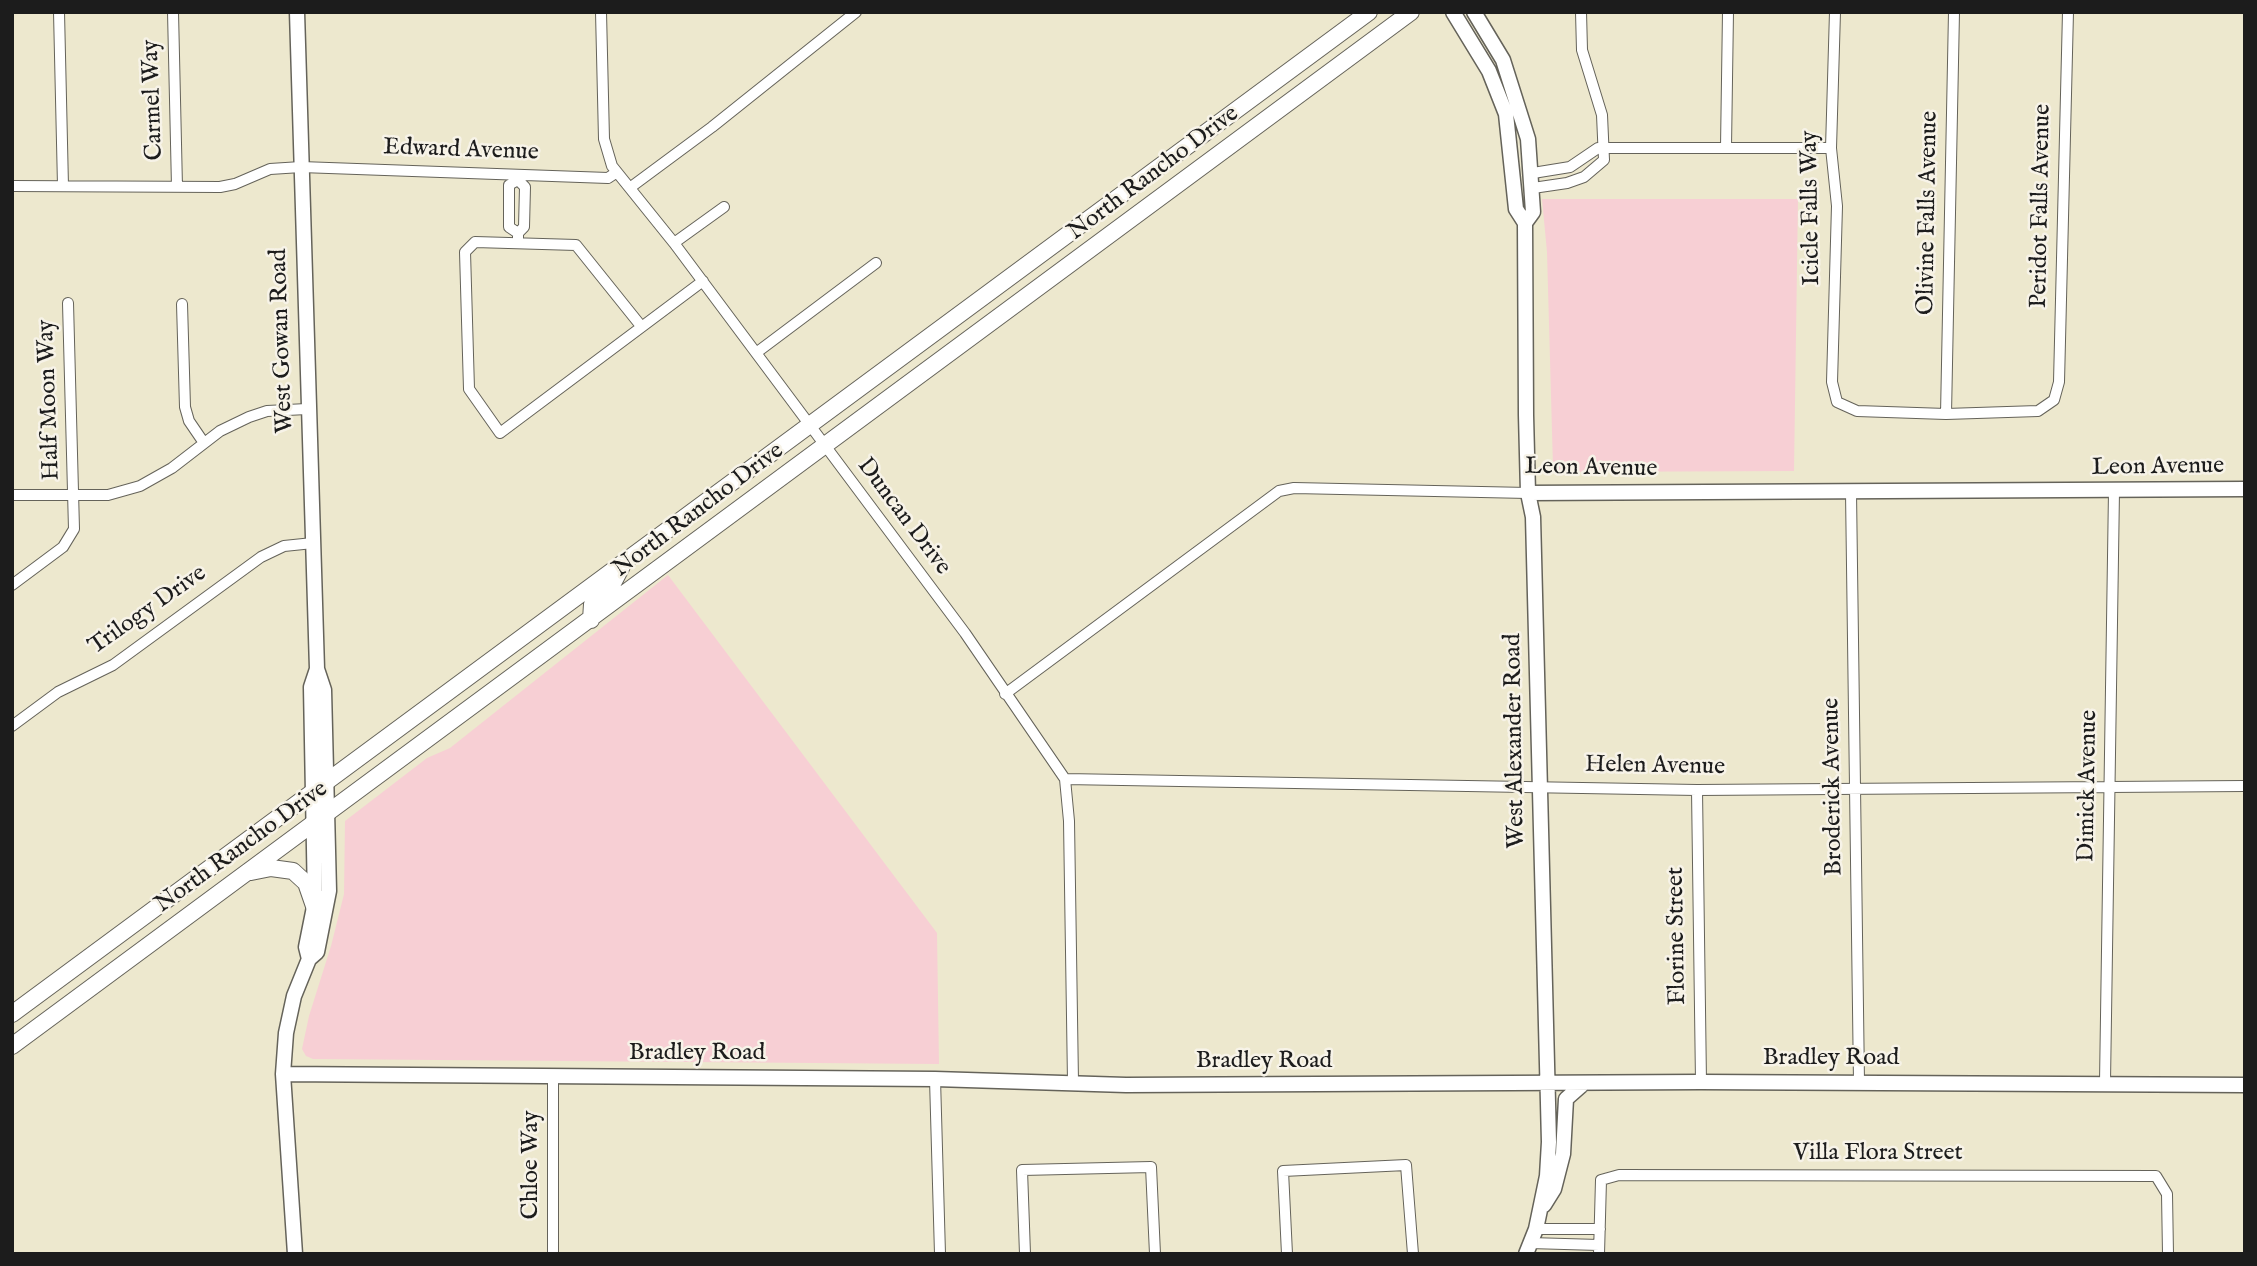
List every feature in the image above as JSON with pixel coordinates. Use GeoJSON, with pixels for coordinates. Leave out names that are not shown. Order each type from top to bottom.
{"type":"FeatureCollection","features":[{"type":"Feature","properties":{"kind":"main road","name":"North Rancho Drive"},"geometry":{"type":"LineString","coordinates":[[12,1014],[1369,12]]}},
{"type":"Feature","properties":{"kind":"main road","name":"North Rancho Drive"},"geometry":{"type":"LineString","coordinates":[[12,1046],[1411,12]]}},
{"type":"Feature","properties":{"kind":"main road"},"geometry":{"type":"LineString","coordinates":[[591,620],[592,604],[611,587],[625,561]]}},
{"type":"Feature","properties":{"kind":"main road"},"geometry":{"type":"LineString","coordinates":[[553,614],[560,641]]}},
{"type":"Feature","properties":{"kind":"main road"},"geometry":{"type":"LineString","coordinates":[[245,874],[271,868],[293,871],[306,883],[315,909]]}},
{"type":"Feature","properties":{"kind":"street"},"geometry":{"type":"LineString","coordinates":[[59,12],[63,186]]}},
{"type":"Feature","properties":{"kind":"street","name":"Carmel Way"},"geometry":{"type":"LineString","coordinates":[[173,12],[177,187]]}},
{"type":"Feature","properties":{"kind":"street","name":"West Gowan Road"},"geometry":{"type":"LineString","coordinates":[[295,1254],[283,1074],[294,996],[309,959],[317,952],[327,908],[327,811],[320,787],[311,687],[317,669],[297,12]]}},
{"type":"Feature","properties":{"kind":"street","name":"Duncan Drive"},"geometry":{"type":"LineString","coordinates":[[601,12],[604,139],[617,172],[703,281],[824,447],[965,632],[1004,694],[1065,779]]}},
{"type":"Feature","properties":{"kind":"street"},"geometry":{"type":"LineString","coordinates":[[631,187],[712,127],[856,12]]}},
{"type":"Feature","properties":{"kind":"street","name":"West Alexander Road"},"geometry":{"type":"LineString","coordinates":[[1453,12],[1489,72],[1506,114],[1516,209],[1525,223],[1528,493],[1533,517],[1548,1153],[1539,1212],[1531,1242]]}},
{"type":"Feature","properties":{"kind":"street","name":"West Alexander Road"},"geometry":{"type":"LineString","coordinates":[[1474,12],[1503,60],[1528,139],[1533,173],[1533,212],[1525,223]]}},
{"type":"Feature","properties":{"kind":"street"},"geometry":{"type":"LineString","coordinates":[[1533,188],[1567,183],[1584,177],[1604,160],[1602,115],[1582,50],[1581,12]]}},
{"type":"Feature","properties":{"kind":"street"},"geometry":{"type":"LineString","coordinates":[[1726,147],[1728,12]]}},
{"type":"Feature","properties":{"kind":"street","name":"Icicle Falls Way"},"geometry":{"type":"LineString","coordinates":[[1835,12],[1831,148],[1837,206],[1832,382],[1838,402],[1857,411],[1946,414]]}},
{"type":"Feature","properties":{"kind":"street","name":"Olivine Falls Avenue"},"geometry":{"type":"LineString","coordinates":[[1946,414],[1954,12]]}},
{"type":"Feature","properties":{"kind":"street","name":"Peridot Falls Avenue"},"geometry":{"type":"LineString","coordinates":[[1946,414],[2038,411],[2054,400],[2059,382],[2068,12]]}},
{"type":"Feature","properties":{"kind":"street"},"geometry":{"type":"LineString","coordinates":[[1533,173],[1570,167],[1602,149],[1831,148]]}},
{"type":"Feature","properties":{"kind":"street","name":"Edward Avenue"},"geometry":{"type":"LineString","coordinates":[[12,186],[220,187],[235,184],[270,169],[301,167],[518,177],[608,178],[617,172]]}},
{"type":"Feature","properties":{"kind":"street"},"geometry":{"type":"LineString","coordinates":[[518,177],[525,187],[524,227],[518,238],[509,227],[509,185],[518,177]]}},
{"type":"Feature","properties":{"kind":"street"},"geometry":{"type":"LineString","coordinates":[[674,243],[724,207]]}},
{"type":"Feature","properties":{"kind":"street"},"geometry":{"type":"LineString","coordinates":[[641,326],[576,245],[518,238],[475,242],[464,252],[469,389],[471,396],[500,433],[703,281]]}},
{"type":"Feature","properties":{"kind":"street"},"geometry":{"type":"LineString","coordinates":[[756,353],[876,263]]}},
{"type":"Feature","properties":{"kind":"street","name":"Half Moon Way"},"geometry":{"type":"LineString","coordinates":[[12,585],[71,539],[74,529],[68,303]]}},
{"type":"Feature","properties":{"kind":"street"},"geometry":{"type":"LineString","coordinates":[[182,304],[185,407],[189,421],[204,443]]}},
{"type":"Feature","properties":{"kind":"street"},"geometry":{"type":"LineString","coordinates":[[12,495],[108,495],[140,486],[172,468],[204,443],[249,416],[267,411],[307,409]]}},
{"type":"Feature","properties":{"kind":"street","name":"Leon Avenue"},"geometry":{"type":"LineString","coordinates":[[1004,694],[1279,491],[1306,488],[1528,493],[2245,489]]}},
{"type":"Feature","properties":{"kind":"street","name":"Dimick Avenue"},"geometry":{"type":"LineString","coordinates":[[2105,1082],[2114,491]]}},
{"type":"Feature","properties":{"kind":"street","name":"Broderick Avenue"},"geometry":{"type":"LineString","coordinates":[[1851,492],[1859,1082]]}},
{"type":"Feature","properties":{"kind":"street","name":"Trilogy Drive"},"geometry":{"type":"LineString","coordinates":[[12,726],[58,692],[113,665],[261,557],[284,546],[313,543]]}},
{"type":"Feature","properties":{"kind":"street"},"geometry":{"type":"LineString","coordinates":[[1065,779],[1069,821],[1073,1082]]}},
{"type":"Feature","properties":{"kind":"street","name":"Helen Avenue"},"geometry":{"type":"LineString","coordinates":[[1065,779],[1697,790],[2245,786]]}},
{"type":"Feature","properties":{"kind":"street","name":"West Gowan Road"},"geometry":{"type":"LineString","coordinates":[[309,959],[306,947],[315,909],[313,822],[320,787]]}},
{"type":"Feature","properties":{"kind":"street","name":"Florine Street"},"geometry":{"type":"LineString","coordinates":[[1697,790],[1701,1082]]}},
{"type":"Feature","properties":{"kind":"street","name":"Bradley Road"},"geometry":{"type":"LineString","coordinates":[[283,1074],[935,1079],[1126,1085],[2105,1082],[2245,1085]]}},
{"type":"Feature","properties":{"kind":"street","name":"Chloe Way"},"geometry":{"type":"LineString","coordinates":[[553,1076],[553,1254]]}},
{"type":"Feature","properties":{"kind":"street"},"geometry":{"type":"LineString","coordinates":[[935,1079],[940,1254]]}},
{"type":"Feature","properties":{"kind":"street"},"geometry":{"type":"LineString","coordinates":[[1539,1212],[1554,1189],[1563,1154],[1566,1099],[1584,1083]]}},
{"type":"Feature","properties":{"kind":"street"},"geometry":{"type":"LineString","coordinates":[[1287,1254],[1283,1171],[1406,1165],[1413,1254]]}},
{"type":"Feature","properties":{"kind":"street"},"geometry":{"type":"LineString","coordinates":[[1025,1254],[1022,1170],[1151,1167],[1155,1254]]}},
{"type":"Feature","properties":{"kind":"street","name":"Villa Flora Street"},"geometry":{"type":"LineString","coordinates":[[1600,1230],[1601,1181],[1619,1175],[2156,1176],[2167,1194],[2168,1254]]}},
{"type":"Feature","properties":{"kind":"street"},"geometry":{"type":"LineString","coordinates":[[1600,1230],[1599,1249],[1531,1242],[1600,1230]]}},
{"type":"Feature","properties":{"kind":"shaded area"},"geometry":{"type":"Polygon","coordinates":[[[1542,199],[1798,199],[1794,471],[1563,472],[1553,467],[1547,252],[1542,199]]]}},
{"type":"Feature","properties":{"kind":"shaded area"},"geometry":{"type":"Polygon","coordinates":[[[668,575],[937,933],[939,1064],[313,1059],[306,1056],[302,1049],[309,1016],[344,894],[345,821],[427,758],[450,748],[668,575]]]}}]}
